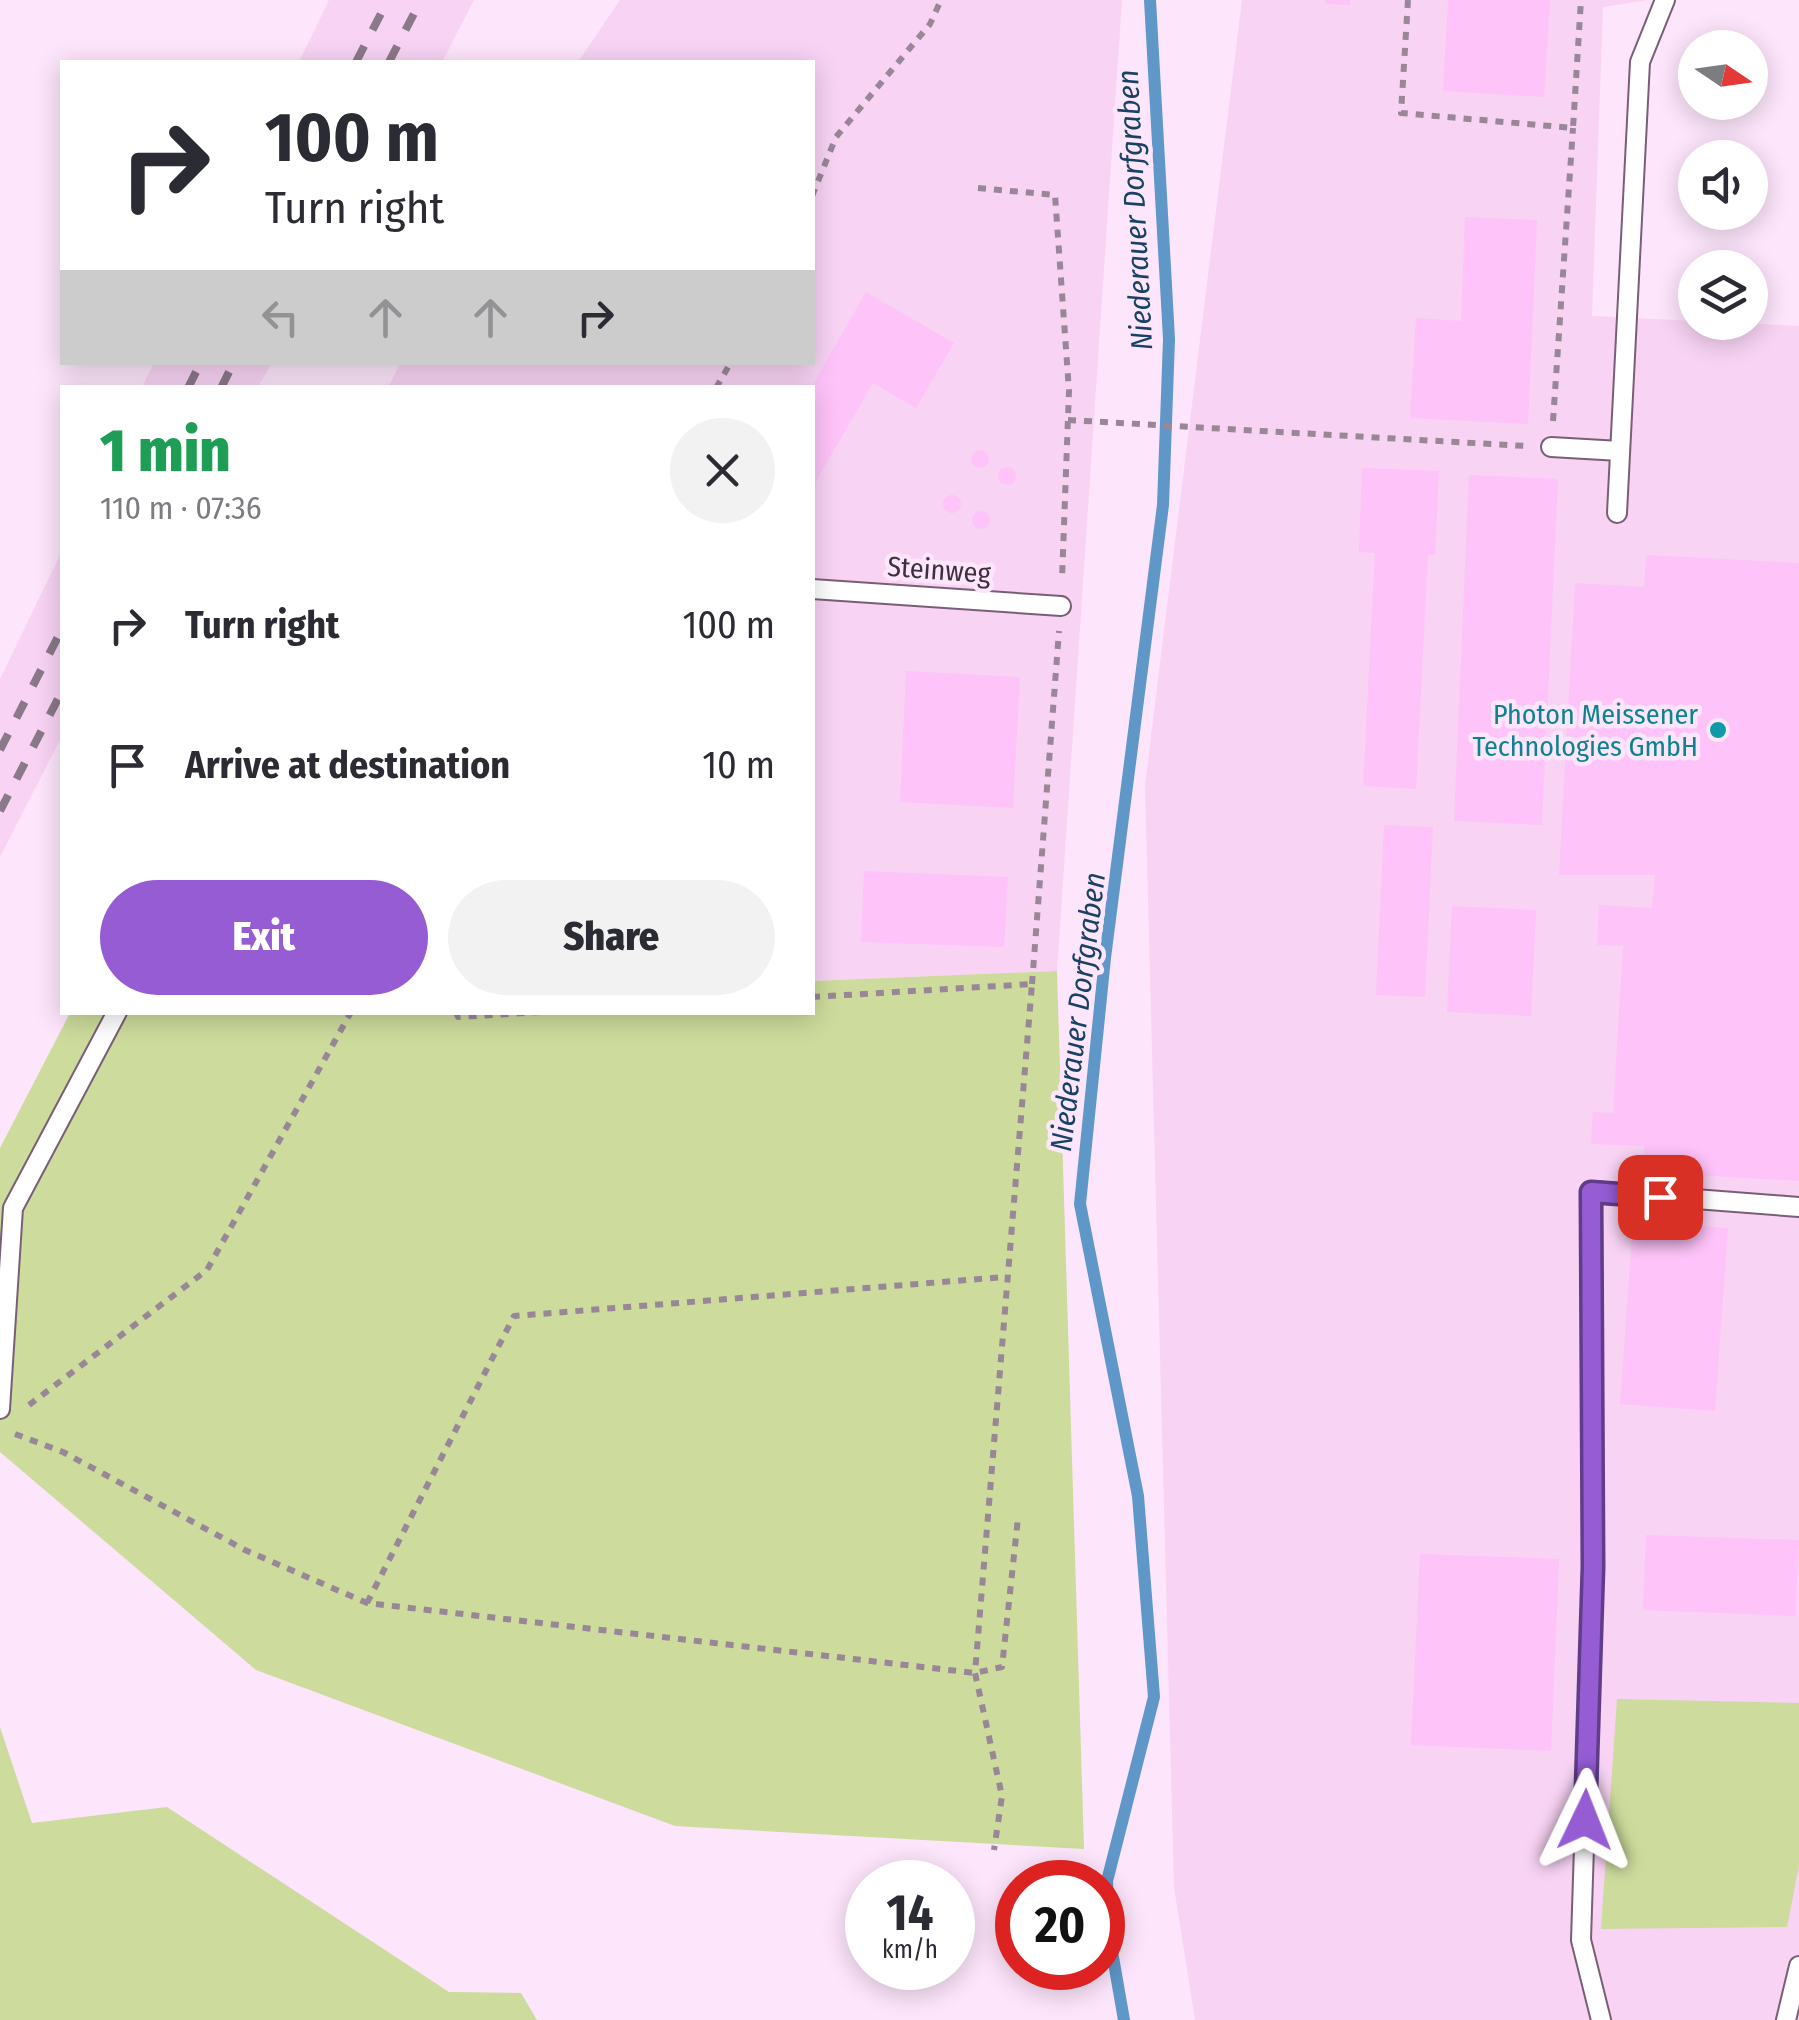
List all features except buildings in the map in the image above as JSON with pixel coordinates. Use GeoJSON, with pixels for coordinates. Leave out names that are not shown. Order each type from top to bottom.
{"type":"FeatureCollection","features":[{"type":"Feature","properties":{"kind":"lane"},"geometry":{"type":"LineString","coordinates":[[1617,513],[1640,62],[1665,0]]}},
{"type":"Feature","properties":{"kind":"lane"},"geometry":{"type":"LineString","coordinates":[[1551,448],[1620,451]]}},
{"type":"Feature","properties":{"kind":"lane","name":"Steinweg"},"geometry":{"type":"LineString","coordinates":[[815,589],[1061,606]]}},
{"type":"Feature","properties":{"kind":"lane"},"geometry":{"type":"LineString","coordinates":[[7,1412],[13,1208],[116,1015]]}},
{"type":"Feature","properties":{"kind":"lane"},"geometry":{"type":"LineString","coordinates":[[1600,2020],[1580,1940],[1593,1567],[1591,1192],[1799,1207]]}},
{"type":"Feature","properties":{"kind":"lane"},"geometry":{"type":"LineString","coordinates":[[1786,2020],[1799,1966]]}},
{"type":"Feature","properties":{"kind":"path"},"geometry":{"type":"LineString","coordinates":[[815,189],[836,137],[930,24],[940,0]]}},
{"type":"Feature","properties":{"kind":"path"},"geometry":{"type":"LineString","coordinates":[[1408,0],[1401,114],[1572,128]]}},
{"type":"Feature","properties":{"kind":"path"},"geometry":{"type":"LineString","coordinates":[[1068,420],[1551,448],[1581,0]]}},
{"type":"Feature","properties":{"kind":"path"},"geometry":{"type":"LineString","coordinates":[[978,188],[1054,195],[1068,420],[1061,606],[975,1673],[1002,1796],[994,1850]]}},
{"type":"Feature","properties":{"kind":"path"},"geometry":{"type":"LineString","coordinates":[[815,997],[1032,984]]}},
{"type":"Feature","properties":{"kind":"path"},"geometry":{"type":"LineString","coordinates":[[7,1412],[207,1270],[349,1015]]}},
{"type":"Feature","properties":{"kind":"path"},"geometry":{"type":"LineString","coordinates":[[457,1015],[500,1015]]}},
{"type":"Feature","properties":{"kind":"path"},"geometry":{"type":"LineString","coordinates":[[367,1603],[514,1316],[1005,1277]]}},
{"type":"Feature","properties":{"kind":"path"},"geometry":{"type":"LineString","coordinates":[[0,1428],[63,1452],[245,1550],[367,1603],[975,1673],[1002,1667],[1018,1518]]}},
{"type":"Feature","properties":{"kind":"shaded area"},"geometry":{"type":"Polygon","coordinates":[[[329,0],[474,0],[443,60],[300,60],[329,0]]]}},
{"type":"Feature","properties":{"kind":"shaded area"},"geometry":{"type":"Polygon","coordinates":[[[620,0],[1122,0],[1057,971],[815,981],[815,385],[389,385],[399,365],[815,365],[815,60],[579,60],[620,0]]]}},
{"type":"Feature","properties":{"kind":"shaded area"},"geometry":{"type":"Polygon","coordinates":[[[1242,0],[1648,0],[1603,7],[1592,316],[1678,320],[1678,340],[1768,340],[1768,325],[1799,326],[1799,2020],[1195,2020],[1174,1887],[1145,785],[1242,0]]]}},
{"type":"Feature","properties":{"kind":"shaded area"},"geometry":{"type":"Polygon","coordinates":[[[153,365],[271,365],[259,385],[143,385],[153,365]]]}},
{"type":"Feature","properties":{"kind":"shaded area"},"geometry":{"type":"Polygon","coordinates":[[[60,555],[60,740],[0,857],[0,679],[60,555]]]}},
{"type":"Feature","properties":{"kind":"green space"},"geometry":{"type":"Polygon","coordinates":[[[1057,971],[1084,1849],[675,1826],[256,1670],[0,1452],[0,1148],[69,1015],[815,1015],[815,981],[1057,971]]]}},
{"type":"Feature","properties":{"kind":"green space"},"geometry":{"type":"Polygon","coordinates":[[[1617,1699],[1799,1703],[1799,1865],[1787,1927],[1601,1929],[1617,1699]]]}},
{"type":"Feature","properties":{"kind":"green space"},"geometry":{"type":"Polygon","coordinates":[[[0,1727],[32,1823],[167,1807],[449,1992],[521,1993],[537,2020],[0,2020],[0,1727]]]}},
{"type":"Feature","properties":{"kind":"waterway","name":"Niederauer Dorfgraben"},"geometry":{"type":"LineString","coordinates":[[1124,2020],[1110,1940],[1107,1881],[1154,1697],[1138,1496],[1080,1204],[1105,958],[1163,505],[1169,339],[1150,0]]}},
{"type":"Feature","properties":{"kind":"railway"},"geometry":{"type":"LineString","coordinates":[[357,60],[388,0]]}},
{"type":"Feature","properties":{"kind":"railway"},"geometry":{"type":"LineString","coordinates":[[390,60],[421,0]]}},
{"type":"Feature","properties":{"kind":"railway"},"geometry":{"type":"LineString","coordinates":[[190,385],[200,365]]}},
{"type":"Feature","properties":{"kind":"railway"},"geometry":{"type":"LineString","coordinates":[[222,385],[232,365]]}},
{"type":"Feature","properties":{"kind":"railway"},"geometry":{"type":"LineString","coordinates":[[0,750],[60,633]]}},
{"type":"Feature","properties":{"kind":"railway"},"geometry":{"type":"LineString","coordinates":[[0,811],[60,695]]}},
{"type":"Feature","properties":{"kind":"place","name":"Photon Meissener Technologies GmbH"},"geometry":{"type":"Point","coordinates":[1718,730]}},
{"type":"Feature","properties":{"kind":"route"},"geometry":{"type":"LineString","coordinates":[[1585,1820],[1593,1567],[1591,1192],[1660,1197]]}}]}
